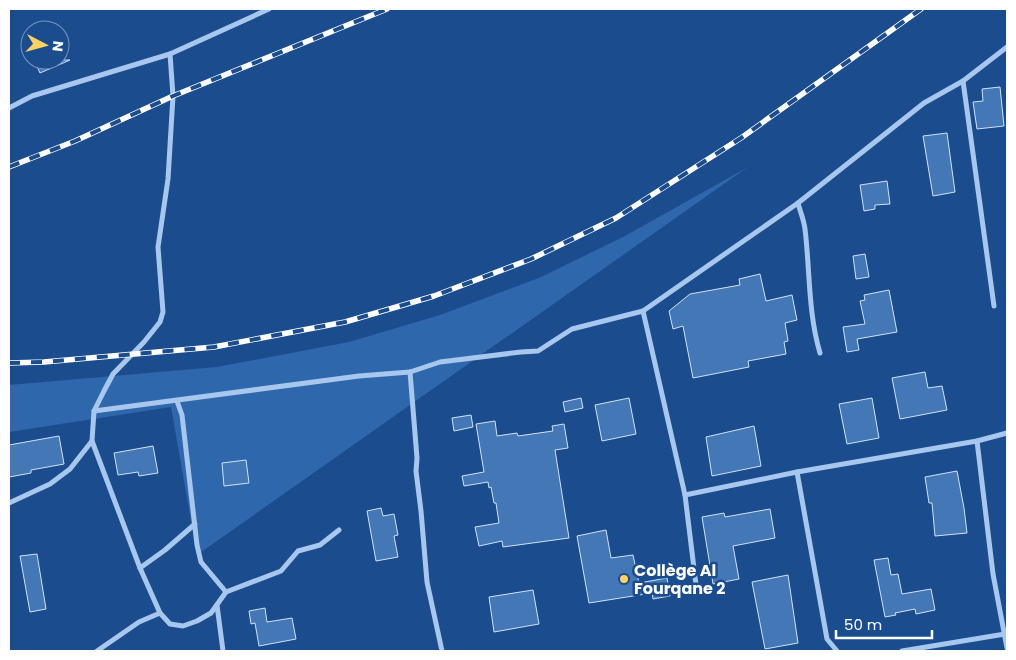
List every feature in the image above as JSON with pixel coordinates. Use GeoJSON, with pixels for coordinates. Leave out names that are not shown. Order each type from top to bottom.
{"type":"FeatureCollection","features":[{"type":"Feature","properties":{"kind":"street"},"geometry":{"type":"LineString","coordinates":[[9,108],[32,96],[170,54],[269,9]]}},
{"type":"Feature","properties":{"kind":"street"},"geometry":{"type":"LineString","coordinates":[[94,411],[359,376],[410,372],[440,362],[521,352],[538,352],[572,329],[643,311],[798,203],[924,103],[964,81],[1007,47]]}},
{"type":"Feature","properties":{"kind":"street"},"geometry":{"type":"LineString","coordinates":[[170,54],[173,96],[168,179],[158,247],[163,312],[160,322],[114,374],[94,411],[92,441],[140,568],[160,613],[170,624],[183,626],[211,613],[226,592],[281,571],[298,551],[320,545],[339,530]]}},
{"type":"Feature","properties":{"kind":"street"},"geometry":{"type":"LineString","coordinates":[[964,81],[994,306]]}},
{"type":"Feature","properties":{"kind":"street"},"geometry":{"type":"LineString","coordinates":[[798,203],[805,228],[808,277],[816,340],[820,353]]}},
{"type":"Feature","properties":{"kind":"street"},"geometry":{"type":"LineString","coordinates":[[643,311],[685,495],[697,593]]}},
{"type":"Feature","properties":{"kind":"street"},"geometry":{"type":"LineString","coordinates":[[410,372],[417,458],[416,471],[426,575],[442,651]]}},
{"type":"Feature","properties":{"kind":"street"},"geometry":{"type":"LineString","coordinates":[[178,400],[186,442],[201,562],[226,592]]}},
{"type":"Feature","properties":{"kind":"street"},"geometry":{"type":"LineString","coordinates":[[685,495],[797,472],[978,441],[1007,433]]}},
{"type":"Feature","properties":{"kind":"street"},"geometry":{"type":"LineString","coordinates":[[9,503],[50,484],[70,470],[92,441]]}},
{"type":"Feature","properties":{"kind":"street"},"geometry":{"type":"LineString","coordinates":[[978,441],[994,574],[1007,648]]}},
{"type":"Feature","properties":{"kind":"street"},"geometry":{"type":"LineString","coordinates":[[797,472],[826,639],[837,651]]}},
{"type":"Feature","properties":{"kind":"street"},"geometry":{"type":"LineString","coordinates":[[140,568],[165,550],[195,524]]}},
{"type":"Feature","properties":{"kind":"street"},"geometry":{"type":"LineString","coordinates":[[217,605],[223,651]]}},
{"type":"Feature","properties":{"kind":"street"},"geometry":{"type":"LineString","coordinates":[[98,651],[139,622],[160,613]]}},
{"type":"Feature","properties":{"kind":"street"},"geometry":{"type":"LineString","coordinates":[[902,651],[1005,634]]}},
{"type":"Feature","properties":{"kind":"shaded area"},"geometry":{"type":"Polygon","coordinates":[[[748,167],[197,555],[171,407],[9,432],[9,385],[217,367],[349,342],[440,315],[539,278],[625,236],[748,167]]]}},
{"type":"Feature","properties":{"kind":"building"},"geometry":{"type":"Polygon","coordinates":[[[1000,87],[1004,126],[977,129],[973,102],[983,101],[982,89],[1000,87]]]}},
{"type":"Feature","properties":{"kind":"building"},"geometry":{"type":"Polygon","coordinates":[[[947,133],[955,192],[933,196],[923,136],[947,133]]]}},
{"type":"Feature","properties":{"kind":"building"},"geometry":{"type":"Polygon","coordinates":[[[887,181],[890,204],[875,205],[875,209],[864,211],[860,185],[887,181]]]}},
{"type":"Feature","properties":{"kind":"building"},"geometry":{"type":"Polygon","coordinates":[[[865,254],[869,277],[856,279],[853,256],[865,254]]]}},
{"type":"Feature","properties":{"kind":"building"},"geometry":{"type":"Polygon","coordinates":[[[760,274],[766,301],[792,295],[797,320],[785,323],[788,341],[784,342],[786,354],[748,361],[749,367],[693,378],[683,326],[673,329],[669,311],[690,294],[740,285],[739,279],[760,274]]]}},
{"type":"Feature","properties":{"kind":"building"},"geometry":{"type":"Polygon","coordinates":[[[889,290],[897,332],[857,339],[859,350],[847,352],[843,327],[865,324],[860,301],[865,300],[864,295],[889,290]]]}},
{"type":"Feature","properties":{"kind":"building"},"geometry":{"type":"Polygon","coordinates":[[[925,372],[928,388],[942,386],[947,410],[900,419],[892,378],[925,372]]]}},
{"type":"Feature","properties":{"kind":"building"},"geometry":{"type":"Polygon","coordinates":[[[581,398],[583,408],[565,412],[563,402],[581,398]]]}},
{"type":"Feature","properties":{"kind":"building"},"geometry":{"type":"Polygon","coordinates":[[[629,398],[636,434],[602,441],[595,405],[629,398]]]}},
{"type":"Feature","properties":{"kind":"building"},"geometry":{"type":"Polygon","coordinates":[[[872,398],[879,438],[847,444],[839,404],[872,398]]]}},
{"type":"Feature","properties":{"kind":"building"},"geometry":{"type":"Polygon","coordinates":[[[471,415],[473,427],[454,431],[452,418],[471,415]]]}},
{"type":"Feature","properties":{"kind":"building"},"geometry":{"type":"Polygon","coordinates":[[[495,421],[497,436],[517,433],[518,436],[553,431],[552,426],[564,424],[568,448],[555,450],[569,538],[503,547],[502,541],[479,546],[475,527],[499,523],[496,503],[494,503],[491,487],[489,488],[488,482],[464,486],[462,476],[484,472],[476,424],[495,421]]]}},
{"type":"Feature","properties":{"kind":"building"},"geometry":{"type":"Polygon","coordinates":[[[754,426],[761,466],[712,476],[706,437],[754,426]]]}},
{"type":"Feature","properties":{"kind":"building"},"geometry":{"type":"Polygon","coordinates":[[[59,436],[64,464],[31,470],[31,473],[9,477],[9,445],[59,436]]]}},
{"type":"Feature","properties":{"kind":"building"},"geometry":{"type":"Polygon","coordinates":[[[153,446],[158,473],[139,476],[138,472],[118,475],[114,453],[153,446]]]}},
{"type":"Feature","properties":{"kind":"building"},"geometry":{"type":"Polygon","coordinates":[[[246,460],[249,483],[224,486],[222,463],[246,460]]]}},
{"type":"Feature","properties":{"kind":"building"},"geometry":{"type":"Polygon","coordinates":[[[957,471],[967,533],[935,536],[932,503],[929,503],[925,477],[957,471]]]}},
{"type":"Feature","properties":{"kind":"building"},"geometry":{"type":"Polygon","coordinates":[[[381,508],[383,516],[394,514],[398,535],[394,536],[398,557],[376,561],[367,511],[381,508]]]}},
{"type":"Feature","properties":{"kind":"building"},"geometry":{"type":"Polygon","coordinates":[[[770,509],[775,538],[733,546],[739,579],[713,584],[702,517],[724,513],[725,517],[770,509]]]}},
{"type":"Feature","properties":{"kind":"building"},"geometry":{"type":"Polygon","coordinates":[[[606,530],[611,558],[633,555],[639,583],[667,578],[670,596],[653,599],[652,593],[589,603],[577,536],[606,530]]]}},
{"type":"Feature","properties":{"kind":"building"},"geometry":{"type":"Polygon","coordinates":[[[37,554],[46,609],[30,612],[20,556],[37,554]]]}},
{"type":"Feature","properties":{"kind":"building"},"geometry":{"type":"Polygon","coordinates":[[[888,558],[891,575],[898,574],[902,594],[931,589],[935,610],[916,614],[915,609],[885,617],[874,560],[888,558]]]}},
{"type":"Feature","properties":{"kind":"building"},"geometry":{"type":"Polygon","coordinates":[[[788,575],[798,643],[765,649],[752,582],[788,575]]]}},
{"type":"Feature","properties":{"kind":"building"},"geometry":{"type":"Polygon","coordinates":[[[533,590],[539,624],[494,632],[489,597],[533,590]]]}},
{"type":"Feature","properties":{"kind":"building"},"geometry":{"type":"Polygon","coordinates":[[[265,608],[267,622],[292,618],[296,639],[259,646],[255,623],[251,624],[249,611],[265,608]]]}},
{"type":"Feature","properties":{"kind":"railway"},"geometry":{"type":"LineString","coordinates":[[9,167],[75,141],[173,96],[387,9]]}},
{"type":"Feature","properties":{"kind":"railway"},"geometry":{"type":"LineString","coordinates":[[9,363],[44,362],[214,347],[345,322],[434,296],[531,259],[616,218],[741,138],[921,9]]}},
{"type":"Feature","properties":{"kind":"place","name":"Collège Al Fourqane 2"},"geometry":{"type":"Point","coordinates":[624,579]}}]}
